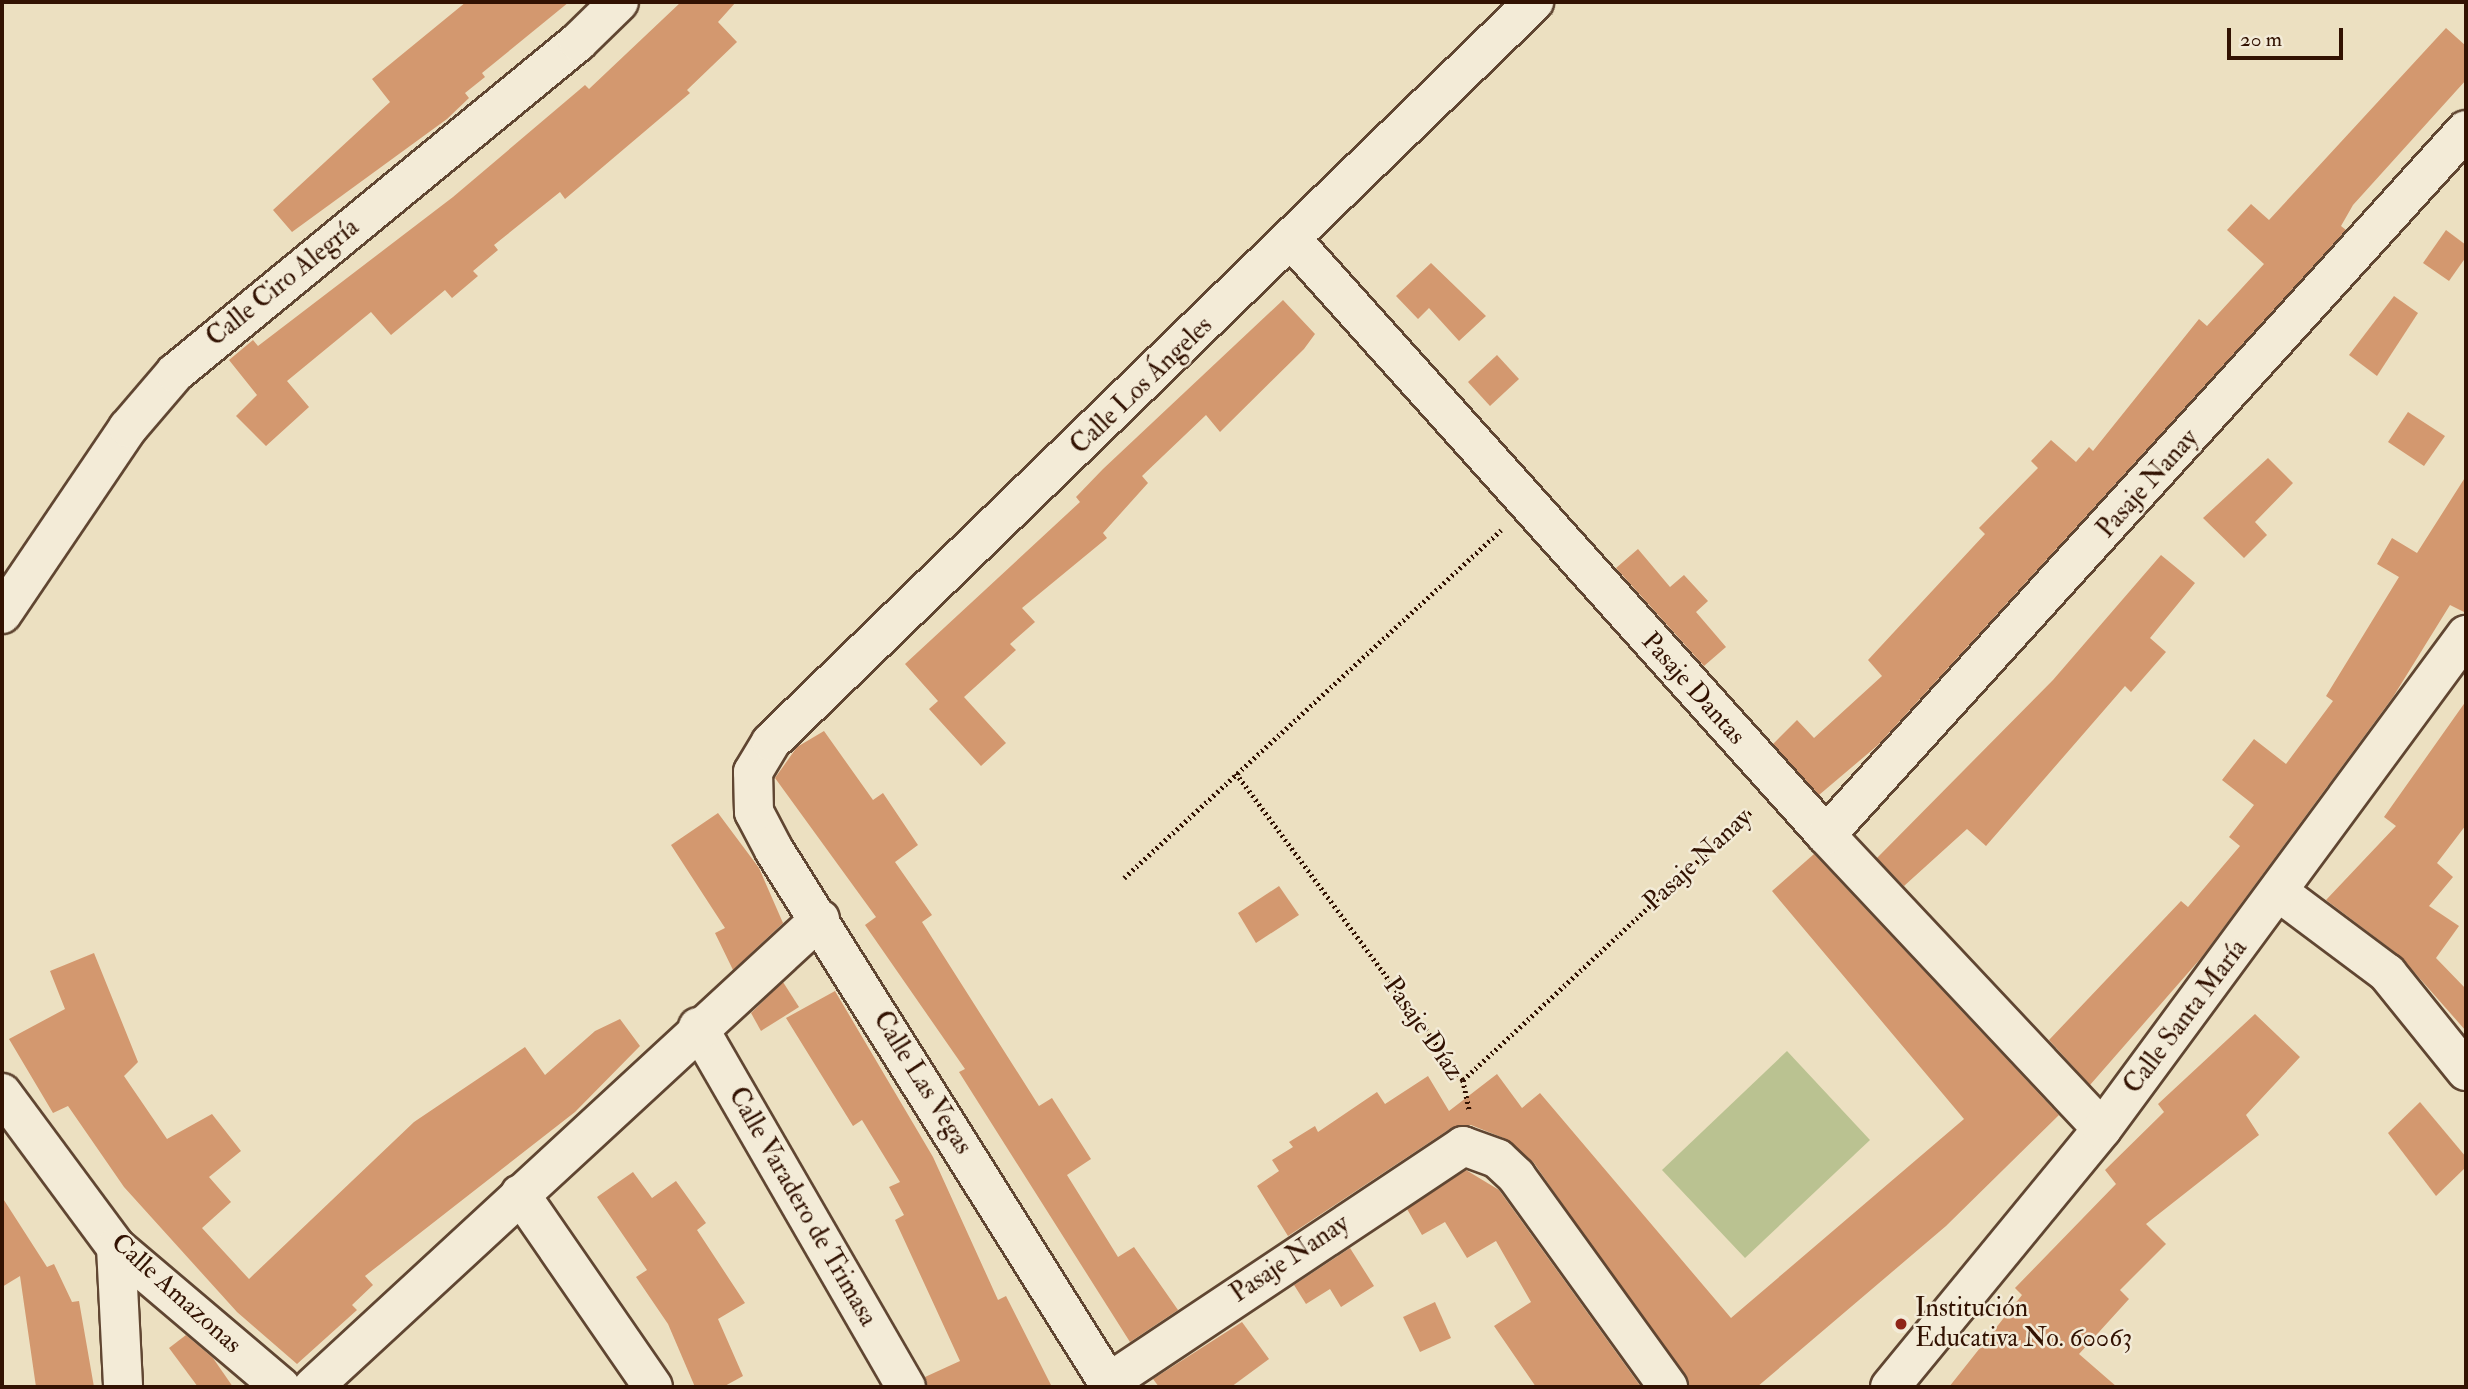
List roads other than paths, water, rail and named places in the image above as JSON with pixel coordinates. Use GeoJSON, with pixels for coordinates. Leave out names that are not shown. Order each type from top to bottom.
{"type":"FeatureCollection","features":[{"type":"Feature","properties":{"kind":"street","name":"Calle Ciro Alegría"},"geometry":{"type":"LineString","coordinates":[[2,614],[128,428],[175,373],[578,42],[619,2]]}},
{"type":"Feature","properties":{"kind":"street","name":"Calle Los Ángeles"},"geometry":{"type":"LineString","coordinates":[[753,772],[771,742],[1293,241],[1534,2]]}},
{"type":"Feature","properties":{"kind":"street","name":"Pasaje Nanay"},"geometry":{"type":"LineString","coordinates":[[1826,835],[2466,130]]}},
{"type":"Feature","properties":{"kind":"street","name":"Pasaje Dantas"},"geometry":{"type":"LineString","coordinates":[[1293,241],[1779,784],[2102,1129]]}},
{"type":"Feature","properties":{"kind":"street","name":"Calle Santa María"},"geometry":{"type":"LineString","coordinates":[[1890,1387],[2102,1129],[2280,893],[2466,635]]}},
{"type":"Feature","properties":{"kind":"street","name":"Calle Las Vegas"},"geometry":{"type":"LineString","coordinates":[[753,772],[754,812],[1110,1385]]}},
{"type":"Feature","properties":{"kind":"street"},"geometry":{"type":"LineString","coordinates":[[2280,893],[2387,973],[2466,1071]]}},
{"type":"Feature","properties":{"kind":"street"},"geometry":{"type":"LineString","coordinates":[[313,1387],[698,1027],[820,919]]}},
{"type":"Feature","properties":{"kind":"street","name":"Calle Varadero de Trimasa"},"geometry":{"type":"LineString","coordinates":[[698,1027],[906,1387]]}},
{"type":"Feature","properties":{"kind":"street","name":"Calle Amazonas"},"geometry":{"type":"LineString","coordinates":[[2,1093],[117,1247],[281,1387]]}},
{"type":"Feature","properties":{"kind":"street","name":"Pasaje Nanay"},"geometry":{"type":"LineString","coordinates":[[1110,1385],[1449,1153],[1477,1147],[1516,1177],[1668,1387]]}},
{"type":"Feature","properties":{"kind":"street"},"geometry":{"type":"LineString","coordinates":[[520,1194],[653,1387]]}},
{"type":"Feature","properties":{"kind":"street"},"geometry":{"type":"LineString","coordinates":[[117,1247],[123,1387]]}},
{"type":"Feature","properties":{"kind":"place","name":"Institución Educativa No. 60063"},"geometry":{"type":"Point","coordinates":[1901,1324]}}]}
